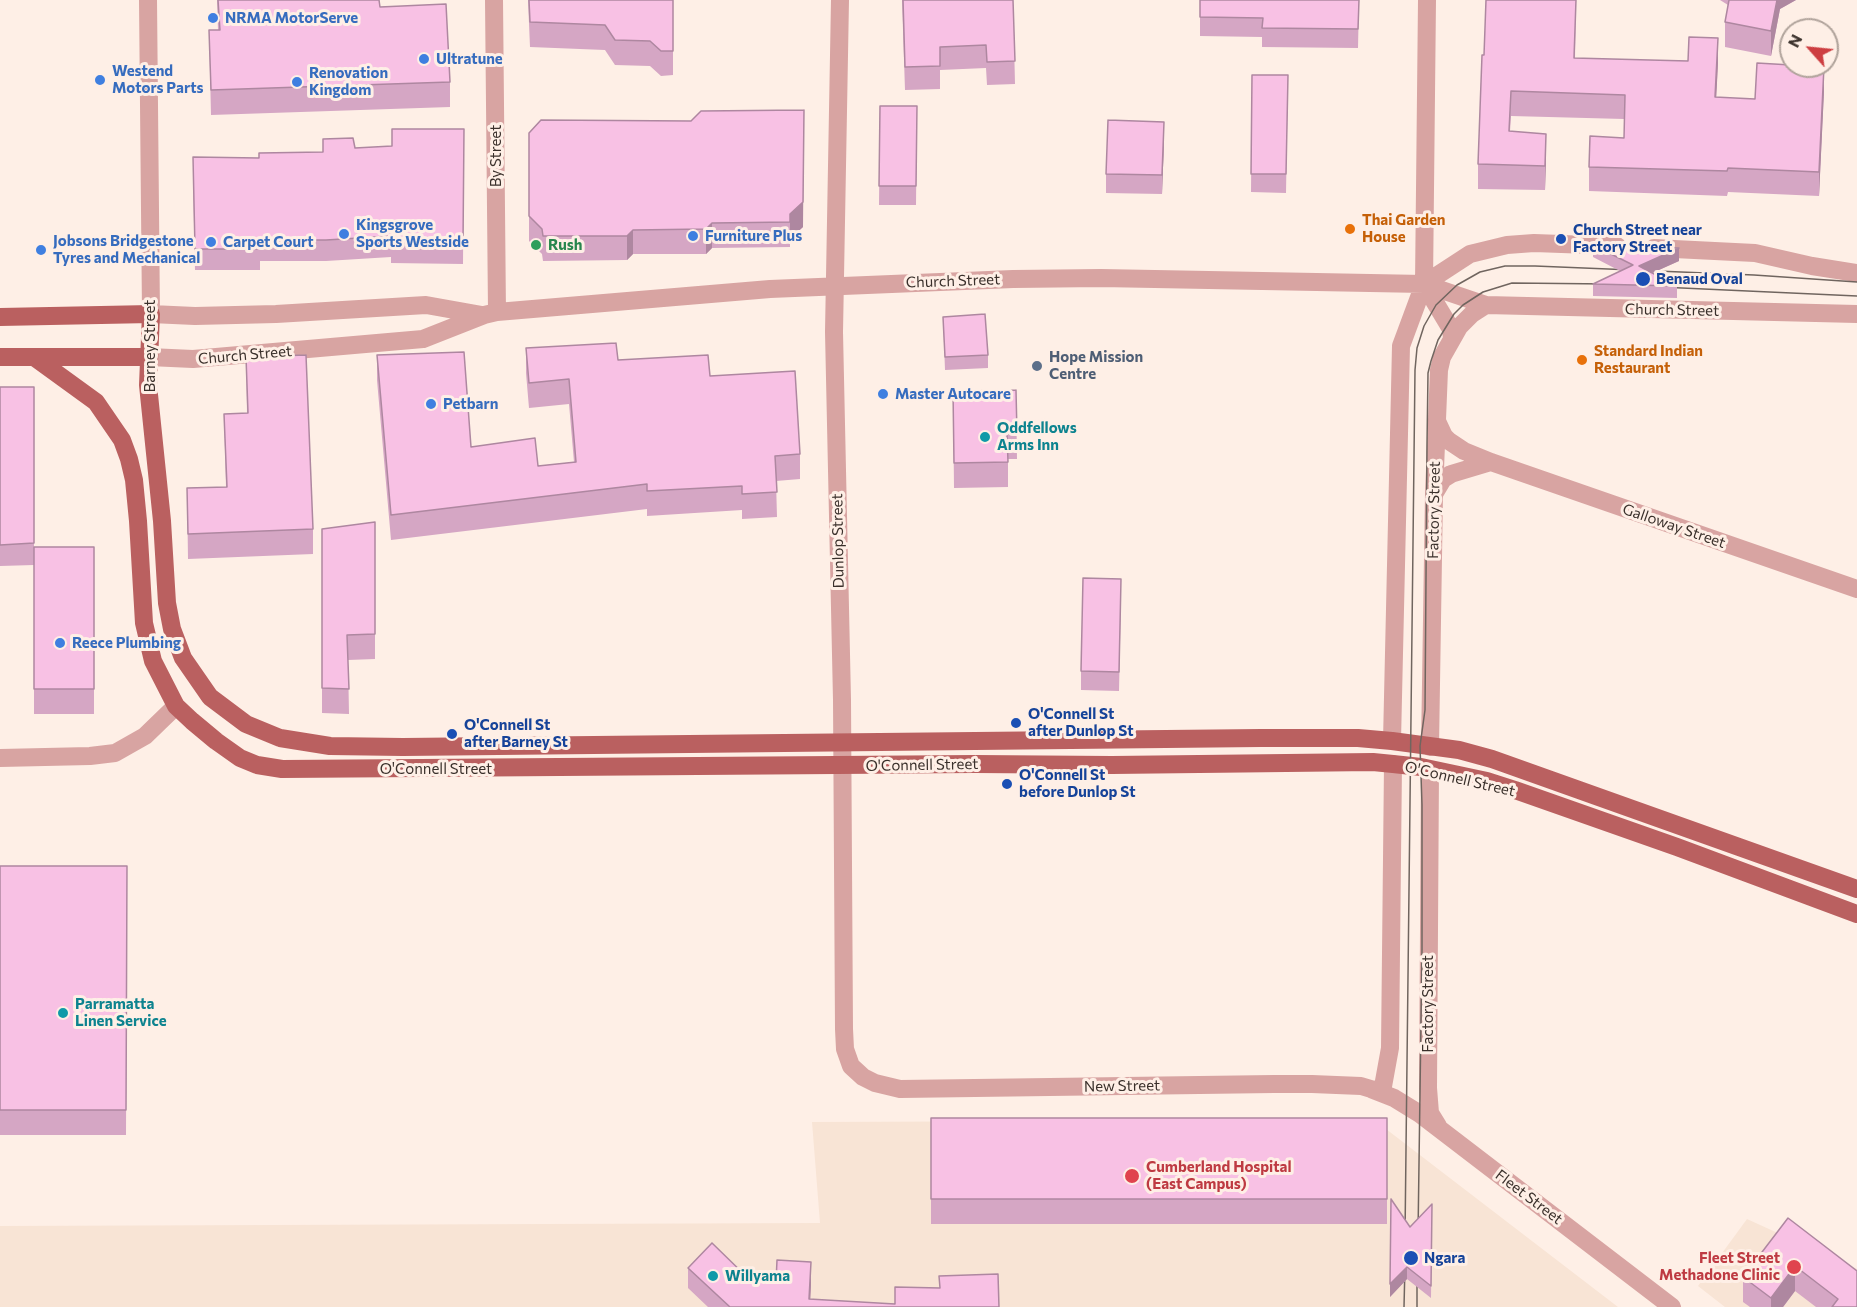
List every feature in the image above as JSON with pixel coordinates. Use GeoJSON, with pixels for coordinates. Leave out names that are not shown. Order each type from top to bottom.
{"type":"FeatureCollection","features":[{"type":"Feature","properties":{"kind":"main road","name":"Church Street"},"geometry":{"type":"LineString","coordinates":[[0,317],[151,314]]}},
{"type":"Feature","properties":{"kind":"main road","name":"Barney Street"},"geometry":{"type":"LineString","coordinates":[[151,314],[148,385],[162,521],[167,603],[172,629],[183,658],[200,683]]}},
{"type":"Feature","properties":{"kind":"main road","name":"Church Street"},"geometry":{"type":"LineString","coordinates":[[0,357],[149,357]]}},
{"type":"Feature","properties":{"kind":"main road"},"geometry":{"type":"LineString","coordinates":[[34,357],[96,402],[122,440],[134,480],[144,623],[153,661],[176,706]]}},
{"type":"Feature","properties":{"kind":"main road","name":"O'Connell Street"},"geometry":{"type":"LineString","coordinates":[[200,683],[210,697],[246,724],[280,738],[330,746],[1261,738],[1358,738],[1392,741],[1459,750],[1492,759],[1857,889]]}},
{"type":"Feature","properties":{"kind":"main road","name":"O'Connell Street"},"geometry":{"type":"LineString","coordinates":[[176,706],[240,758],[257,765],[282,769],[1363,762],[1393,764],[1486,781],[1515,790],[1857,914]]}},
{"type":"Feature","properties":{"kind":"street","name":"Barney Street"},"geometry":{"type":"LineString","coordinates":[[147,0],[151,314]]}},
{"type":"Feature","properties":{"kind":"street","name":"By Street"},"geometry":{"type":"LineString","coordinates":[[490,314],[494,0]]}},
{"type":"Feature","properties":{"kind":"street","name":"Dunlop Street"},"geometry":{"type":"LineString","coordinates":[[840,0],[835,287],[844,1029],[845,1049],[851,1066],[863,1077]]}},
{"type":"Feature","properties":{"kind":"street"},"geometry":{"type":"LineString","coordinates":[[1392,741],[1401,346],[1424,284],[1427,0]]}},
{"type":"Feature","properties":{"kind":"street"},"geometry":{"type":"LineString","coordinates":[[1424,284],[1470,255],[1483,250],[1521,243],[1755,253],[1857,273]]}},
{"type":"Feature","properties":{"kind":"street","name":"Church Street"},"geometry":{"type":"LineString","coordinates":[[151,314],[195,316],[276,314],[426,305],[490,314],[770,289],[1090,278],[1424,284],[1486,305],[1857,314]]}},
{"type":"Feature","properties":{"kind":"street"},"geometry":{"type":"LineString","coordinates":[[1424,284],[1451,329],[1452,338]]}},
{"type":"Feature","properties":{"kind":"street"},"geometry":{"type":"LineString","coordinates":[[1452,338],[1472,314],[1486,305]]}},
{"type":"Feature","properties":{"kind":"street","name":"Church Street"},"geometry":{"type":"LineString","coordinates":[[149,357],[193,359],[423,339],[490,314]]}},
{"type":"Feature","properties":{"kind":"street","name":"Factory Street"},"geometry":{"type":"LineString","coordinates":[[1430,747],[1436,419],[1440,363],[1452,338]]}},
{"type":"Feature","properties":{"kind":"street","name":"Galloway Street"},"geometry":{"type":"LineString","coordinates":[[1436,419],[1449,441],[1464,451],[1491,462],[1857,589]]}},
{"type":"Feature","properties":{"kind":"street"},"geometry":{"type":"LineString","coordinates":[[1434,494],[1443,479],[1451,474],[1491,462]]}},
{"type":"Feature","properties":{"kind":"street"},"geometry":{"type":"LineString","coordinates":[[0,758],[90,756],[115,753],[131,745],[176,706]]}},
{"type":"Feature","properties":{"kind":"street"},"geometry":{"type":"LineString","coordinates":[[1382,1092],[1390,1048],[1393,764]]}},
{"type":"Feature","properties":{"kind":"street","name":"Factory Street"},"geometry":{"type":"LineString","coordinates":[[1430,770],[1428,1096],[1430,1113],[1439,1128]]}},
{"type":"Feature","properties":{"kind":"street","name":"New Street"},"geometry":{"type":"LineString","coordinates":[[863,1077],[875,1083],[900,1089],[1302,1084],[1361,1086],[1382,1092]]}},
{"type":"Feature","properties":{"kind":"street","name":"Fleet Street"},"geometry":{"type":"LineString","coordinates":[[1382,1092],[1407,1105],[1439,1128],[1672,1307]]}},
{"type":"Feature","properties":{"kind":"shaded area","name":"Cumberland Hospital (East Campus)"},"geometry":{"type":"Polygon","coordinates":[[[1366,1120],[1386,1129],[1618,1307],[0,1307],[0,1226],[820,1223],[812,1122],[1366,1120]]]}},
{"type":"Feature","properties":{"kind":"shaded area"},"geometry":{"type":"Polygon","coordinates":[[[1747,1219],[1857,1269],[1857,1307],[1725,1307],[1698,1286],[1747,1219]]]}},
{"type":"Feature","properties":{"kind":"building"},"geometry":{"type":"Polygon","coordinates":[[[218,0],[379,0],[380,7],[446,4],[450,82],[211,90],[209,30],[220,30],[218,0]]]}},
{"type":"Feature","properties":{"kind":"building"},"geometry":{"type":"Polygon","coordinates":[[[529,0],[673,0],[673,51],[661,51],[650,41],[615,40],[605,25],[530,22],[529,0]]]}},
{"type":"Feature","properties":{"kind":"building"},"geometry":{"type":"Polygon","coordinates":[[[903,0],[1013,0],[1015,61],[987,62],[986,45],[940,47],[940,66],[905,67],[903,0]]]}},
{"type":"Feature","properties":{"kind":"building"},"geometry":{"type":"Polygon","coordinates":[[[1200,0],[1359,0],[1358,29],[1262,28],[1263,18],[1200,17],[1200,0]]]}},
{"type":"Feature","properties":{"kind":"building"},"geometry":{"type":"Polygon","coordinates":[[[1486,0],[1576,0],[1574,58],[1688,61],[1689,37],[1718,38],[1715,97],[1755,99],[1757,63],[1779,64],[1779,78],[1823,78],[1819,172],[1728,168],[1727,171],[1589,167],[1590,136],[1624,138],[1625,95],[1511,91],[1509,131],[1546,134],[1545,166],[1478,164],[1482,55],[1484,55],[1486,0]]]}},
{"type":"Feature","properties":{"kind":"building"},"geometry":{"type":"Polygon","coordinates":[[[1729,0],[1777,0],[1771,31],[1725,22],[1729,0]]]}},
{"type":"Feature","properties":{"kind":"building"},"geometry":{"type":"Polygon","coordinates":[[[1252,75],[1288,75],[1286,174],[1251,174],[1252,75]]]}},
{"type":"Feature","properties":{"kind":"building"},"geometry":{"type":"Polygon","coordinates":[[[880,106],[917,106],[916,186],[879,186],[880,106]]]}},
{"type":"Feature","properties":{"kind":"building"},"geometry":{"type":"Polygon","coordinates":[[[804,110],[803,202],[790,214],[790,222],[712,223],[706,229],[633,230],[627,236],[543,236],[542,229],[529,216],[529,133],[541,120],[691,121],[701,111],[804,110]]]}},
{"type":"Feature","properties":{"kind":"building"},"geometry":{"type":"Polygon","coordinates":[[[1108,120],[1164,122],[1162,175],[1106,174],[1108,120]]]}},
{"type":"Feature","properties":{"kind":"building"},"geometry":{"type":"Polygon","coordinates":[[[392,129],[464,129],[463,243],[391,243],[392,236],[326,240],[260,240],[260,249],[195,249],[193,157],[259,158],[259,153],[323,152],[323,139],[353,138],[355,148],[392,146],[392,129]]]}},
{"type":"Feature","properties":{"kind":"building"},"geometry":{"type":"Polygon","coordinates":[[[1593,245],[1679,248],[1639,266],[1677,286],[1593,284],[1633,265],[1593,245]]]}},
{"type":"Feature","properties":{"kind":"building"},"geometry":{"type":"Polygon","coordinates":[[[985,314],[988,355],[945,357],[943,317],[985,314]]]}},
{"type":"Feature","properties":{"kind":"building"},"geometry":{"type":"Polygon","coordinates":[[[616,343],[618,360],[708,355],[710,376],[795,371],[800,454],[775,456],[777,492],[742,494],[742,486],[647,491],[647,484],[391,515],[377,355],[464,352],[471,447],[535,438],[538,466],[576,462],[569,379],[529,383],[526,348],[616,343]]]}},
{"type":"Feature","properties":{"kind":"building"},"geometry":{"type":"Polygon","coordinates":[[[306,355],[313,529],[188,534],[187,488],[227,487],[224,414],[248,413],[246,357],[306,355]]]}},
{"type":"Feature","properties":{"kind":"building"},"geometry":{"type":"Polygon","coordinates":[[[0,387],[34,387],[34,543],[0,545],[0,387]]]}},
{"type":"Feature","properties":{"kind":"building","name":"Oddfellows Arms Inn"},"geometry":{"type":"Polygon","coordinates":[[[1016,390],[1017,434],[1007,434],[1008,462],[954,463],[953,391],[1016,390]]]}},
{"type":"Feature","properties":{"kind":"building"},"geometry":{"type":"Polygon","coordinates":[[[375,522],[375,634],[347,635],[349,689],[322,688],[322,529],[375,522]]]}},
{"type":"Feature","properties":{"kind":"building"},"geometry":{"type":"Polygon","coordinates":[[[34,547],[94,547],[94,689],[34,689],[34,547]]]}},
{"type":"Feature","properties":{"kind":"building"},"geometry":{"type":"Polygon","coordinates":[[[1083,578],[1121,579],[1119,672],[1081,671],[1083,578]]]}},
{"type":"Feature","properties":{"kind":"building","name":"Parramatta Linen Service"},"geometry":{"type":"Polygon","coordinates":[[[0,866],[127,866],[126,1110],[0,1110],[0,866]]]}},
{"type":"Feature","properties":{"kind":"building"},"geometry":{"type":"Polygon","coordinates":[[[931,1118],[1387,1118],[1387,1199],[931,1199],[931,1118]]]}},
{"type":"Feature","properties":{"kind":"building"},"geometry":{"type":"Polygon","coordinates":[[[1391,1199],[1410,1227],[1432,1204],[1431,1286],[1407,1267],[1390,1284],[1391,1199]]]}},
{"type":"Feature","properties":{"kind":"building"},"geometry":{"type":"Polygon","coordinates":[[[1788,1218],[1857,1271],[1857,1307],[1832,1307],[1838,1299],[1795,1266],[1771,1298],[1743,1277],[1788,1218]]]}},
{"type":"Feature","properties":{"kind":"building"},"geometry":{"type":"Polygon","coordinates":[[[712,1243],[751,1281],[776,1282],[777,1260],[811,1262],[809,1299],[895,1304],[895,1287],[940,1288],[939,1276],[998,1274],[999,1307],[730,1307],[688,1268],[712,1243]]]}},
{"type":"Feature","properties":{"kind":"tram line"},"geometry":{"type":"LineString","coordinates":[[1405,1235],[1415,370],[1417,348],[1424,326],[1436,305],[1457,285],[1480,272],[1505,266],[1754,275],[1857,282]]}},
{"type":"Feature","properties":{"kind":"tram line"},"geometry":{"type":"LineString","coordinates":[[1418,1235],[1422,949],[1420,746],[1425,710],[1428,373],[1438,340],[1454,314],[1483,292],[1512,283],[1609,284]]}},
{"type":"Feature","properties":{"kind":"tram line"},"geometry":{"type":"LineString","coordinates":[[1660,287],[1857,296]]}},
{"type":"Feature","properties":{"kind":"tram line"},"geometry":{"type":"LineString","coordinates":[[1404,1307],[1405,1265]]}},
{"type":"Feature","properties":{"kind":"tram line"},"geometry":{"type":"LineString","coordinates":[[1417,1271],[1417,1307]]}},
{"type":"Feature","properties":{"kind":"place","name":"NRMA MotorServe"},"geometry":{"type":"Point","coordinates":[213,18]}},
{"type":"Feature","properties":{"kind":"place","name":"Ultratune"},"geometry":{"type":"Point","coordinates":[424,59]}},
{"type":"Feature","properties":{"kind":"place","name":"Westend Motors Parts"},"geometry":{"type":"Point","coordinates":[100,80]}},
{"type":"Feature","properties":{"kind":"place","name":"Renovation Kingdom"},"geometry":{"type":"Point","coordinates":[297,82]}},
{"type":"Feature","properties":{"kind":"place","name":"Thai Garden House"},"geometry":{"type":"Point","coordinates":[1350,229]}},
{"type":"Feature","properties":{"kind":"place","name":"Kingsgrove Sports Westside"},"geometry":{"type":"Point","coordinates":[344,234]}},
{"type":"Feature","properties":{"kind":"place","name":"Furniture Plus"},"geometry":{"type":"Point","coordinates":[693,236]}},
{"type":"Feature","properties":{"kind":"place","name":"Church Street near Factory Street"},"geometry":{"type":"Point","coordinates":[1561,239]}},
{"type":"Feature","properties":{"kind":"place","name":"Carpet Court"},"geometry":{"type":"Point","coordinates":[211,242]}},
{"type":"Feature","properties":{"kind":"place","name":"Rush"},"geometry":{"type":"Point","coordinates":[536,245]}},
{"type":"Feature","properties":{"kind":"place","name":"Jobsons Bridgestone Tyres and Mechanical"},"geometry":{"type":"Point","coordinates":[41,250]}},
{"type":"Feature","properties":{"kind":"place","name":"Benaud Oval"},"geometry":{"type":"Point","coordinates":[1643,279]}},
{"type":"Feature","properties":{"kind":"place","name":"Standard Indian Restaurant"},"geometry":{"type":"Point","coordinates":[1582,360]}},
{"type":"Feature","properties":{"kind":"place","name":"Hope Mission Centre"},"geometry":{"type":"Point","coordinates":[1037,366]}},
{"type":"Feature","properties":{"kind":"place","name":"Master Autocare"},"geometry":{"type":"Point","coordinates":[883,394]}},
{"type":"Feature","properties":{"kind":"place","name":"Petbarn"},"geometry":{"type":"Point","coordinates":[431,404]}},
{"type":"Feature","properties":{"kind":"place","name":"Oddfellows Arms Inn"},"geometry":{"type":"Point","coordinates":[985,437]}},
{"type":"Feature","properties":{"kind":"place","name":"Reece Plumbing"},"geometry":{"type":"Point","coordinates":[60,643]}},
{"type":"Feature","properties":{"kind":"place","name":"O'Connell St after Dunlop St"},"geometry":{"type":"Point","coordinates":[1016,723]}},
{"type":"Feature","properties":{"kind":"place","name":"O'Connell St after Barney St"},"geometry":{"type":"Point","coordinates":[452,734]}},
{"type":"Feature","properties":{"kind":"place","name":"O'Connell St before Dunlop St"},"geometry":{"type":"Point","coordinates":[1007,784]}},
{"type":"Feature","properties":{"kind":"place","name":"Parramatta Linen Service"},"geometry":{"type":"Point","coordinates":[63,1013]}},
{"type":"Feature","properties":{"kind":"place","name":"Cumberland Hospital (East Campus)"},"geometry":{"type":"Point","coordinates":[1132,1176]}},
{"type":"Feature","properties":{"kind":"place","name":"Ngara"},"geometry":{"type":"Point","coordinates":[1411,1258]}},
{"type":"Feature","properties":{"kind":"place","name":"Fleet Street Methadone Clinic"},"geometry":{"type":"Point","coordinates":[1794,1267]}},
{"type":"Feature","properties":{"kind":"place","name":"Willyama"},"geometry":{"type":"Point","coordinates":[713,1276]}}]}
